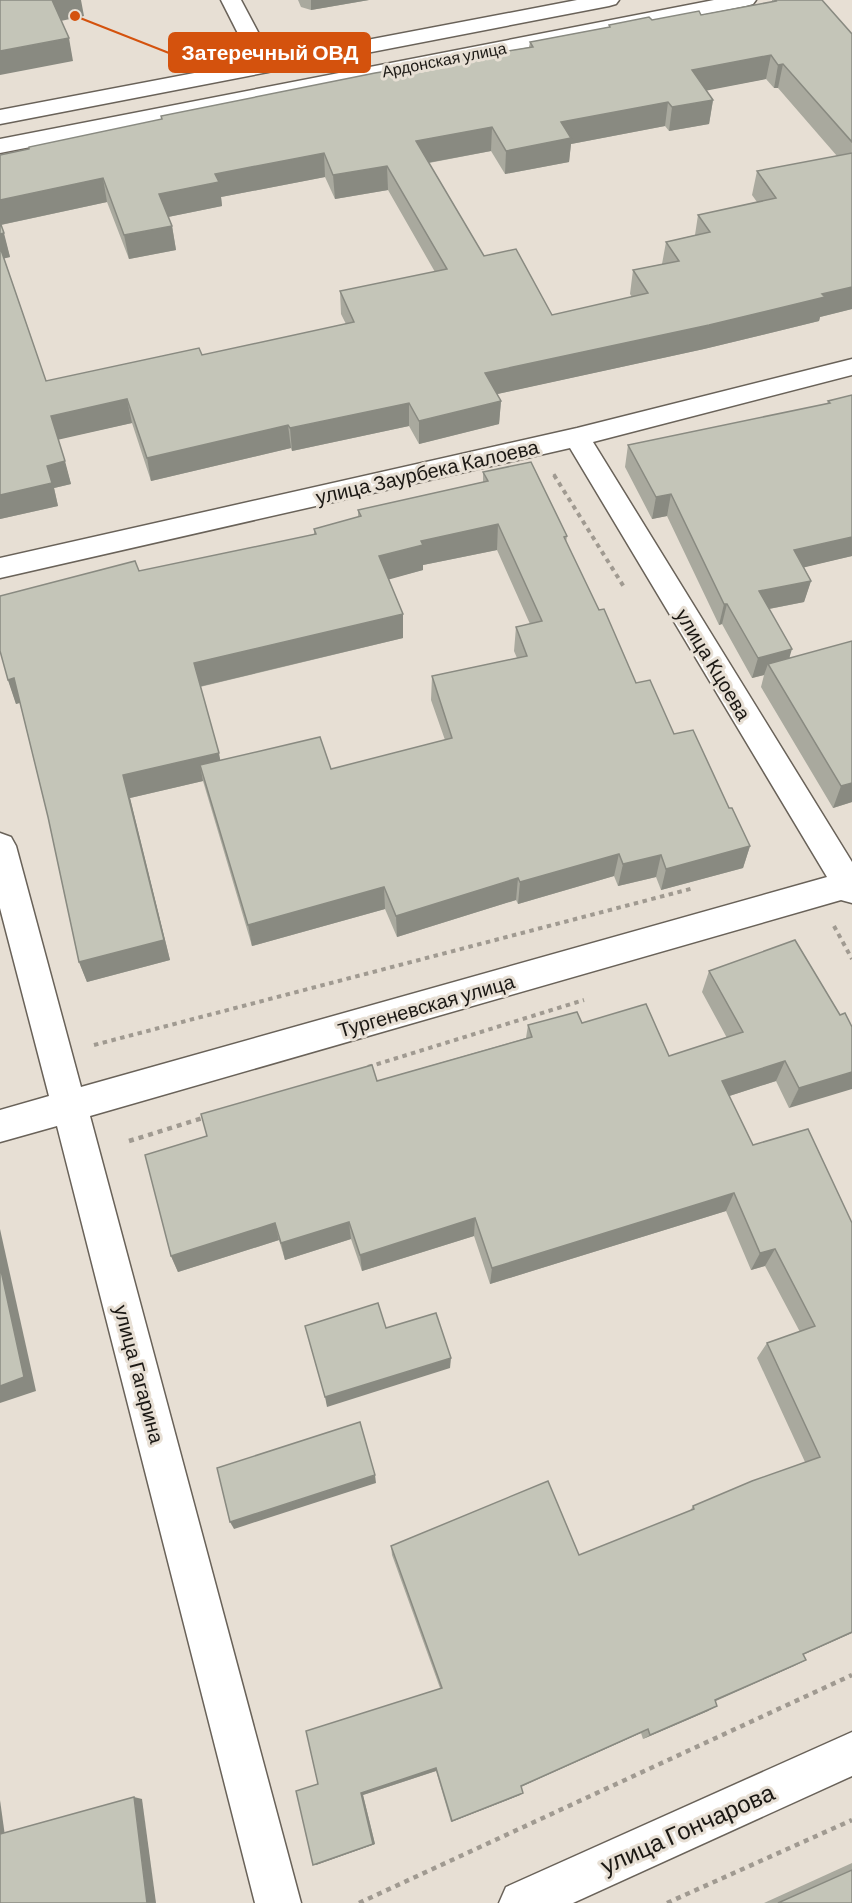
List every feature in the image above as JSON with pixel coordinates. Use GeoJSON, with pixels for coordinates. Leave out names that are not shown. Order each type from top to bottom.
{"type":"FeatureCollection","features":[{"type":"Feature","properties":{"kind":"street"},"geometry":{"type":"LineString","coordinates":[[231,0],[265,66]]}},
{"type":"Feature","properties":{"kind":"street","name":"Ардонская улица"},"geometry":{"type":"LineString","coordinates":[[0,117],[609,0]]}},
{"type":"Feature","properties":{"kind":"street","name":"Ардонская улица"},"geometry":{"type":"LineString","coordinates":[[0,146],[746,0]]}},
{"type":"Feature","properties":{"kind":"street","name":"улица Заурбека Калоева"},"geometry":{"type":"LineString","coordinates":[[0,568],[577,436],[852,367]]}},
{"type":"Feature","properties":{"kind":"street","name":"улица Кцоева"},"geometry":{"type":"LineString","coordinates":[[577,436],[851,886]]}},
{"type":"Feature","properties":{"kind":"street","name":"улица Гагарина"},"geometry":{"type":"LineString","coordinates":[[0,846],[278,1903]]}},
{"type":"Feature","properties":{"kind":"street","name":"Тургеневская улица"},"geometry":{"type":"LineString","coordinates":[[0,1126],[851,886]]}},
{"type":"Feature","properties":{"kind":"street","name":"улица Гончарова"},"geometry":{"type":"LineString","coordinates":[[522,1903],[852,1754]]}},
{"type":"Feature","properties":{"kind":"path"},"geometry":{"type":"LineString","coordinates":[[554,474],[630,597]]}},
{"type":"Feature","properties":{"kind":"path"},"geometry":{"type":"LineString","coordinates":[[94,1044],[702,886]]}},
{"type":"Feature","properties":{"kind":"path"},"geometry":{"type":"LineString","coordinates":[[833,923],[852,959]]}},
{"type":"Feature","properties":{"kind":"path"},"geometry":{"type":"LineString","coordinates":[[368,1067],[594,997]]}},
{"type":"Feature","properties":{"kind":"path"},"geometry":{"type":"LineString","coordinates":[[129,1141],[209,1116]]}},
{"type":"Feature","properties":{"kind":"path"},"geometry":{"type":"LineString","coordinates":[[359,1903],[852,1675]]}},
{"type":"Feature","properties":{"kind":"path"},"geometry":{"type":"LineString","coordinates":[[667,1903],[852,1820]]}},
{"type":"Feature","properties":{"kind":"building"},"geometry":{"type":"Polygon","coordinates":[[[0,0],[52,0],[69,38],[0,51],[0,0]]]}},
{"type":"Feature","properties":{"kind":"building"},"geometry":{"type":"Polygon","coordinates":[[[775,0],[822,0],[852,34],[852,142],[783,64],[778,65],[771,55],[692,70],[713,100],[672,107],[668,102],[561,122],[571,138],[506,151],[492,127],[416,141],[484,256],[516,249],[552,315],[648,293],[633,270],[679,261],[666,242],[710,232],[698,215],[776,198],[757,171],[852,153],[852,287],[822,294],[825,297],[709,325],[485,373],[501,401],[419,421],[409,403],[290,428],[288,425],[147,458],[127,399],[51,416],[65,461],[47,466],[52,483],[0,495],[0,247],[46,381],[199,348],[202,355],[354,322],[340,291],[447,269],[387,166],[333,175],[324,153],[215,174],[219,182],[159,194],[172,226],[124,235],[103,178],[0,200],[0,155],[162,119],[161,116],[375,73],[533,47],[530,42],[649,17],[652,20],[699,11],[701,15],[775,0]]]}},
{"type":"Feature","properties":{"kind":"building"},"geometry":{"type":"Polygon","coordinates":[[[0,222],[4,233],[0,234],[0,222]]]}},
{"type":"Feature","properties":{"kind":"building"},"geometry":{"type":"Polygon","coordinates":[[[852,395],[852,537],[794,550],[811,581],[759,591],[792,649],[758,658],[727,604],[724,604],[671,494],[656,497],[628,445],[830,403],[828,401],[852,395]]]}},
{"type":"Feature","properties":{"kind":"building"},"geometry":{"type":"Polygon","coordinates":[[[531,462],[567,536],[564,537],[599,610],[604,609],[636,683],[650,680],[674,734],[693,730],[729,808],[732,808],[750,846],[666,869],[661,855],[623,864],[619,854],[520,882],[518,878],[396,916],[384,887],[248,925],[200,765],[320,737],[331,769],[452,738],[432,676],[527,656],[516,627],[542,621],[498,524],[421,541],[423,545],[379,556],[403,614],[194,663],[219,753],[123,775],[164,940],[79,962],[48,817],[14,678],[8,680],[0,651],[0,596],[135,561],[139,571],[316,534],[314,529],[361,516],[358,510],[488,481],[483,472],[531,462]]]}},
{"type":"Feature","properties":{"kind":"building"},"geometry":{"type":"Polygon","coordinates":[[[852,641],[852,783],[841,786],[768,664],[852,641]]]}},
{"type":"Feature","properties":{"kind":"building"},"geometry":{"type":"Polygon","coordinates":[[[795,940],[840,1015],[845,1013],[852,1027],[852,1072],[799,1088],[785,1061],[722,1081],[753,1145],[808,1129],[852,1223],[852,1632],[803,1654],[806,1660],[715,1700],[717,1706],[650,1735],[648,1729],[521,1786],[523,1793],[452,1821],[436,1768],[361,1793],[373,1844],[313,1865],[296,1791],[318,1784],[306,1731],[442,1688],[391,1546],[548,1481],[579,1555],[694,1509],[693,1506],[752,1481],[820,1457],[767,1343],[815,1326],[775,1249],[760,1253],[734,1193],[492,1268],[475,1218],[360,1255],[349,1222],[281,1243],[275,1223],[171,1256],[145,1155],[207,1136],[201,1114],[372,1065],[377,1081],[532,1037],[528,1025],[577,1012],[582,1023],[646,1004],[669,1056],[743,1032],[709,971],[795,940]]]}},
{"type":"Feature","properties":{"kind":"building"},"geometry":{"type":"Polygon","coordinates":[[[0,1266],[24,1377],[0,1386],[0,1266]]]}},
{"type":"Feature","properties":{"kind":"building"},"geometry":{"type":"Polygon","coordinates":[[[378,1303],[386,1328],[436,1313],[451,1358],[325,1397],[305,1326],[378,1303]]]}},
{"type":"Feature","properties":{"kind":"building"},"geometry":{"type":"Polygon","coordinates":[[[360,1422],[375,1475],[230,1522],[217,1468],[360,1422]]]}},
{"type":"Feature","properties":{"kind":"building"},"geometry":{"type":"Polygon","coordinates":[[[134,1797],[147,1903],[0,1903],[0,1834],[134,1797]]]}},
{"type":"Feature","properties":{"kind":"building"},"geometry":{"type":"Polygon","coordinates":[[[852,1870],[852,1903],[778,1903],[852,1870]]]}},
{"type":"Feature","properties":{"kind":"place","name":"Затеречный ОВД"},"geometry":{"type":"Point","coordinates":[75,16]}}]}
